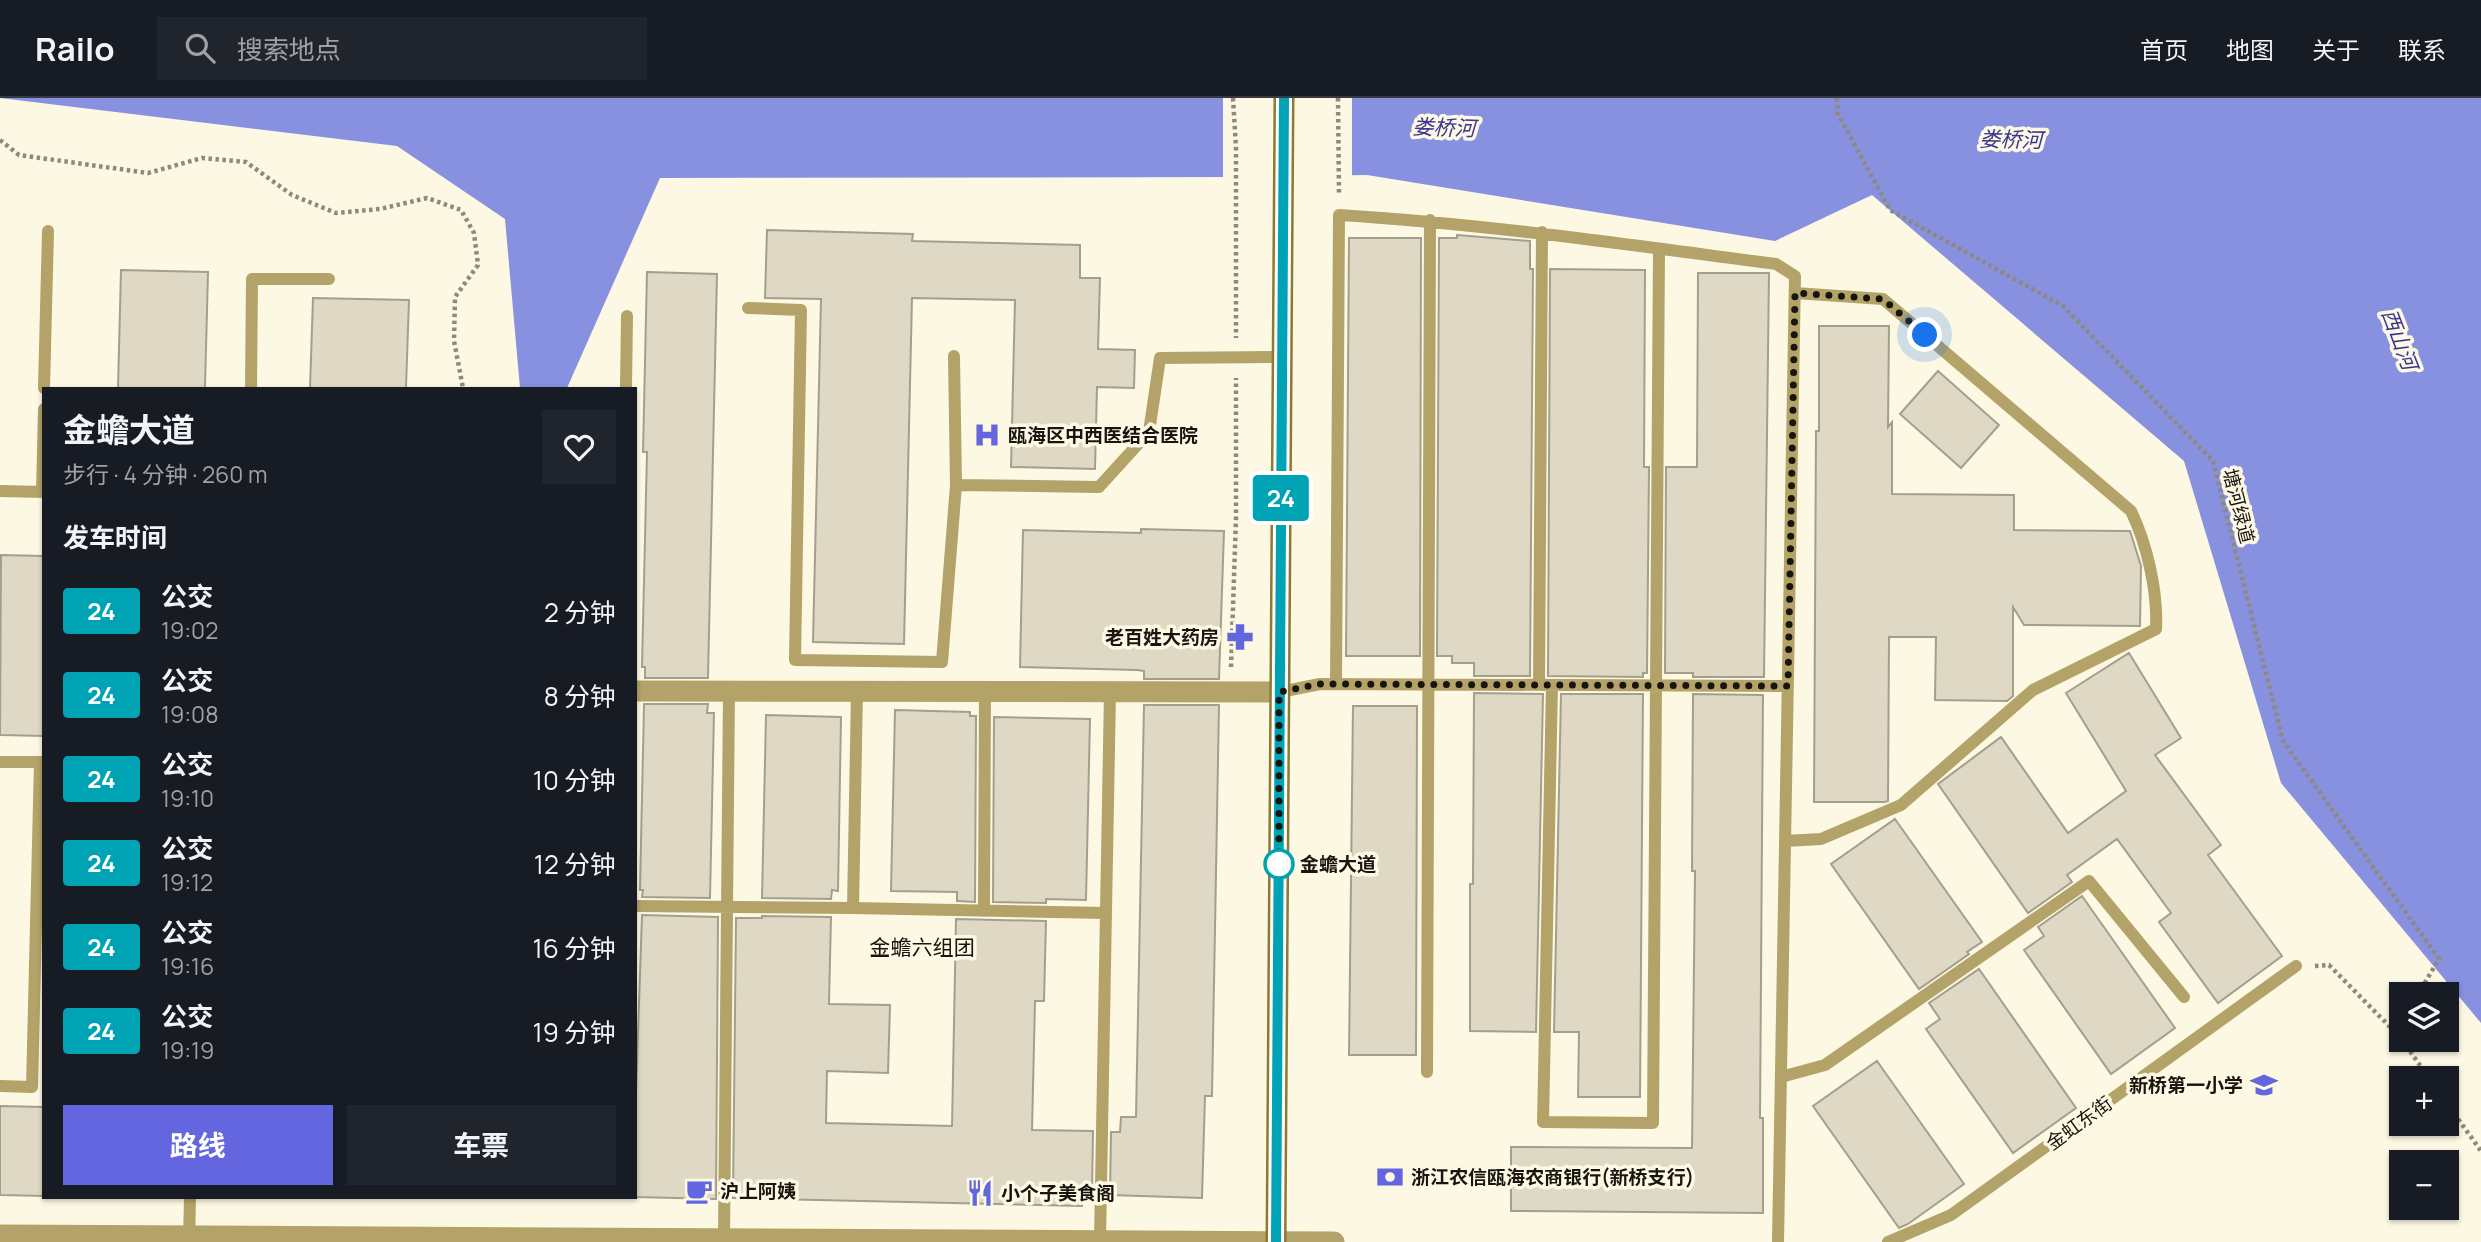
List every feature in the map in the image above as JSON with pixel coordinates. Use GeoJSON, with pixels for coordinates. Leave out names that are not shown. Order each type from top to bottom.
{"type":"FeatureCollection","features":[{"type":"Feature","properties":{"kind":"street"},"geometry":{"type":"LineString","coordinates":[[1276,1242],[1284,98]]}},
{"type":"Feature","properties":{"kind":"street"},"geometry":{"type":"LineString","coordinates":[[637,691],[1279,692]]}},
{"type":"Feature","properties":{"kind":"street"},"geometry":{"type":"LineString","coordinates":[[0,1234],[189,1239],[724,1238],[1334,1242]]}},
{"type":"Feature","properties":{"kind":"lane"},"geometry":{"type":"LineString","coordinates":[[1336,684],[1339,215],[1430,220],[1542,232],[1776,264],[1795,276],[1777,1242]]}},
{"type":"Feature","properties":{"kind":"lane"},"geometry":{"type":"LineString","coordinates":[[1427,1072],[1430,220]]}},
{"type":"Feature","properties":{"kind":"lane"},"geometry":{"type":"LineString","coordinates":[[44,387],[48,231]]}},
{"type":"Feature","properties":{"kind":"lane"},"geometry":{"type":"LineString","coordinates":[[1542,232],[1546,685],[1543,1122],[1653,1123],[1658,249]]}},
{"type":"Feature","properties":{"kind":"lane"},"geometry":{"type":"LineString","coordinates":[[251,387],[252,279],[329,279]]}},
{"type":"Feature","properties":{"kind":"lane"},"geometry":{"type":"LineString","coordinates":[[1785,841],[1821,839],[1900,805],[2033,690],[2156,629],[2157,609],[2141,531],[2132,511],[1883,299],[1795,293]]}},
{"type":"Feature","properties":{"kind":"lane"},"geometry":{"type":"LineString","coordinates":[[748,308],[801,310],[796,660],[942,662],[956,485],[954,356]]}},
{"type":"Feature","properties":{"kind":"lane"},"geometry":{"type":"LineString","coordinates":[[626,387],[627,316]]}},
{"type":"Feature","properties":{"kind":"lane"},"geometry":{"type":"LineString","coordinates":[[956,485],[1099,487],[1149,432],[1160,358],[1282,357]]}},
{"type":"Feature","properties":{"kind":"lane"},"geometry":{"type":"LineString","coordinates":[[0,491],[42,492]]}},
{"type":"Feature","properties":{"kind":"lane"},"geometry":{"type":"LineString","coordinates":[[1279,692],[1320,684],[1788,686]]}},
{"type":"Feature","properties":{"kind":"lane"},"geometry":{"type":"LineString","coordinates":[[724,1238],[729,691]]}},
{"type":"Feature","properties":{"kind":"lane"},"geometry":{"type":"LineString","coordinates":[[853,908],[857,691]]}},
{"type":"Feature","properties":{"kind":"lane"},"geometry":{"type":"LineString","coordinates":[[984,911],[985,691]]}},
{"type":"Feature","properties":{"kind":"lane"},"geometry":{"type":"LineString","coordinates":[[1100,1241],[1110,692]]}},
{"type":"Feature","properties":{"kind":"lane"},"geometry":{"type":"LineString","coordinates":[[0,762],[42,762],[32,1087],[0,1086]]}},
{"type":"Feature","properties":{"kind":"lane"},"geometry":{"type":"LineString","coordinates":[[1781,1077],[1825,1065],[2089,881],[2184,997]]}},
{"type":"Feature","properties":{"kind":"lane"},"geometry":{"type":"LineString","coordinates":[[637,906],[1106,913]]}},
{"type":"Feature","properties":{"kind":"lane","name":"金虹东街"},"geometry":{"type":"LineString","coordinates":[[1888,1242],[1951,1215],[2296,967]]}},
{"type":"Feature","properties":{"kind":"lane"},"geometry":{"type":"LineString","coordinates":[[189,1239],[190,1199]]}},
{"type":"Feature","properties":{"kind":"path"},"geometry":{"type":"LineString","coordinates":[[1231,692],[1236,518],[1236,148],[1233,98]]}},
{"type":"Feature","properties":{"kind":"path"},"geometry":{"type":"LineString","coordinates":[[1338,98],[1339,191]]}},
{"type":"Feature","properties":{"kind":"path","name":"塘河绿道"},"geometry":{"type":"LineString","coordinates":[[1837,98],[1838,114],[1890,210],[2063,306],[2213,461],[2283,741],[2439,959],[2425,982]]}},
{"type":"Feature","properties":{"kind":"path"},"geometry":{"type":"LineString","coordinates":[[0,140],[19,155],[148,173],[202,158],[246,162],[292,195],[336,213],[380,209],[427,198],[461,210],[474,233],[478,265],[455,297],[454,341],[463,387]]}},
{"type":"Feature","properties":{"kind":"path"},"geometry":{"type":"LineString","coordinates":[[2296,967],[2329,965],[2389,1025]]}},
{"type":"Feature","properties":{"kind":"path"},"geometry":{"type":"LineString","coordinates":[[2459,1120],[2481,1151]]}},
{"type":"Feature","properties":{"kind":"water"},"geometry":{"type":"Polygon","coordinates":[[[0,98],[2481,98],[2481,1023],[2459,997],[2459,982],[2447,982],[2281,783],[2184,461],[1872,195],[1775,241],[1367,175],[660,178],[567,387],[520,387],[505,219],[397,146],[0,98]]]}},
{"type":"Feature","properties":{"kind":"pier"},"geometry":{"type":"Polygon","coordinates":[[[1223,98],[1352,98],[1352,178],[1223,181],[1223,98]]]}},
{"type":"Feature","properties":{"kind":"building"},"geometry":{"type":"Polygon","coordinates":[[[767,230],[913,234],[912,241],[1080,245],[1080,278],[1100,278],[1098,349],[1135,350],[1134,388],[1097,387],[1095,469],[1011,467],[1015,300],[912,298],[904,644],[813,642],[821,299],[765,298],[767,230]]]}},
{"type":"Feature","properties":{"kind":"building"},"geometry":{"type":"Polygon","coordinates":[[[1457,235],[1530,241],[1530,269],[1533,269],[1530,676],[1474,676],[1474,663],[1452,663],[1452,656],[1437,656],[1439,238],[1457,238],[1457,235]]]}},
{"type":"Feature","properties":{"kind":"building"},"geometry":{"type":"Polygon","coordinates":[[[1349,238],[1421,238],[1420,656],[1346,656],[1349,238]]]}},
{"type":"Feature","properties":{"kind":"building"},"geometry":{"type":"Polygon","coordinates":[[[1550,269],[1645,270],[1644,467],[1649,467],[1647,673],[1643,673],[1643,677],[1548,676],[1550,269]]]}},
{"type":"Feature","properties":{"kind":"building"},"geometry":{"type":"Polygon","coordinates":[[[121,270],[208,272],[205,387],[118,387],[121,270]]]}},
{"type":"Feature","properties":{"kind":"building"},"geometry":{"type":"Polygon","coordinates":[[[647,272],[717,274],[708,678],[645,678],[645,667],[642,667],[647,452],[643,452],[647,272]]]}},
{"type":"Feature","properties":{"kind":"building"},"geometry":{"type":"Polygon","coordinates":[[[1698,273],[1769,273],[1764,677],[1693,677],[1693,673],[1665,673],[1666,467],[1697,467],[1698,273]]]}},
{"type":"Feature","properties":{"kind":"building"},"geometry":{"type":"Polygon","coordinates":[[[313,298],[409,300],[406,387],[310,387],[313,298]]]}},
{"type":"Feature","properties":{"kind":"building"},"geometry":{"type":"Polygon","coordinates":[[[1819,326],[1889,326],[1888,427],[1892,422],[1892,494],[2014,495],[2014,530],[2130,531],[2141,566],[2140,626],[2024,625],[2013,607],[2013,696],[2007,701],[1935,700],[1936,637],[1889,637],[1888,801],[1885,802],[1814,802],[1819,326]]]}},
{"type":"Feature","properties":{"kind":"building"},"geometry":{"type":"Polygon","coordinates":[[[1938,371],[1999,425],[1961,468],[1900,414],[1938,371]]]}},
{"type":"Feature","properties":{"kind":"building"},"geometry":{"type":"Polygon","coordinates":[[[1141,529],[1224,531],[1219,679],[1144,679],[1144,671],[1137,670],[1020,667],[1023,530],[1141,533],[1141,529]]]}},
{"type":"Feature","properties":{"kind":"building"},"geometry":{"type":"Polygon","coordinates":[[[1,555],[42,556],[42,736],[0,735],[1,555]]]}},
{"type":"Feature","properties":{"kind":"building"},"geometry":{"type":"Polygon","coordinates":[[[2129,653],[2181,738],[2155,755],[2221,845],[2208,855],[2282,956],[2218,1003],[2159,922],[2171,913],[2117,839],[2067,875],[2072,882],[2028,913],[1938,784],[2001,737],[2068,833],[2126,791],[2066,693],[2129,653]]]}},
{"type":"Feature","properties":{"kind":"building"},"geometry":{"type":"Polygon","coordinates":[[[1474,693],[1543,694],[1536,1032],[1470,1031],[1474,693]]]}},
{"type":"Feature","properties":{"kind":"building"},"geometry":{"type":"Polygon","coordinates":[[[1561,694],[1643,694],[1640,1097],[1578,1097],[1579,1032],[1554,1032],[1561,694]]]}},
{"type":"Feature","properties":{"kind":"building"},"geometry":{"type":"Polygon","coordinates":[[[1693,694],[1763,695],[1760,1118],[1763,1118],[1763,1213],[1511,1211],[1511,1147],[1692,1148],[1695,871],[1692,871],[1693,694]]]}},
{"type":"Feature","properties":{"kind":"building"},"geometry":{"type":"Polygon","coordinates":[[[644,704],[708,704],[707,713],[714,713],[710,898],[642,897],[644,704]]]}},
{"type":"Feature","properties":{"kind":"building"},"geometry":{"type":"Polygon","coordinates":[[[1144,705],[1219,705],[1212,1096],[1205,1096],[1202,1198],[1110,1195],[1111,1132],[1120,1132],[1121,1117],[1136,1117],[1144,705]]]}},
{"type":"Feature","properties":{"kind":"building"},"geometry":{"type":"Polygon","coordinates":[[[1353,706],[1417,706],[1416,1055],[1349,1055],[1353,706]]]}},
{"type":"Feature","properties":{"kind":"building"},"geometry":{"type":"Polygon","coordinates":[[[895,710],[970,712],[970,716],[976,716],[975,902],[957,901],[957,892],[891,891],[895,710]]]}},
{"type":"Feature","properties":{"kind":"building"},"geometry":{"type":"Polygon","coordinates":[[[766,715],[841,717],[838,891],[832,890],[831,899],[762,898],[766,715]]]}},
{"type":"Feature","properties":{"kind":"building"},"geometry":{"type":"Polygon","coordinates":[[[994,717],[1090,719],[1086,900],[1046,899],[1046,903],[993,902],[994,717]]]}},
{"type":"Feature","properties":{"kind":"building"},"geometry":{"type":"Polygon","coordinates":[[[1895,819],[1982,942],[1919,989],[1831,864],[1895,819]]]}},
{"type":"Feature","properties":{"kind":"building"},"geometry":{"type":"Polygon","coordinates":[[[2082,896],[2175,1028],[2111,1074],[2024,950],[2044,936],[2038,927],[2082,896]]]}},
{"type":"Feature","properties":{"kind":"building"},"geometry":{"type":"Polygon","coordinates":[[[642,915],[718,917],[716,1199],[637,1197],[637,1063],[642,915]]]}},
{"type":"Feature","properties":{"kind":"building"},"geometry":{"type":"Polygon","coordinates":[[[831,917],[829,1004],[890,1005],[888,1073],[827,1071],[826,1123],[952,1126],[956,919],[1046,921],[1044,1001],[1035,1001],[1032,1130],[1093,1131],[1092,1195],[1082,1195],[1082,1206],[733,1198],[736,918],[831,917]]]}},
{"type":"Feature","properties":{"kind":"building"},"geometry":{"type":"Polygon","coordinates":[[[1979,969],[2076,1108],[2013,1153],[1926,1029],[1940,1019],[1929,1003],[1979,969]]]}},
{"type":"Feature","properties":{"kind":"building"},"geometry":{"type":"Polygon","coordinates":[[[1877,1061],[1964,1184],[1899,1228],[1813,1106],[1877,1061]]]}},
{"type":"Feature","properties":{"kind":"building"},"geometry":{"type":"Polygon","coordinates":[[[0,1106],[42,1107],[42,1196],[0,1195],[0,1106]]]}},
{"type":"Feature","properties":{"kind":"bus line","name":"24"},"geometry":{"type":"LineString","coordinates":[[1276,1242],[1284,98]]}},
{"type":"Feature","properties":{"kind":"place","name":"瓯海区中西医结合医院"},"geometry":{"type":"Point","coordinates":[987,435]}},
{"type":"Feature","properties":{"kind":"place","name":"老百姓大药房"},"geometry":{"type":"Point","coordinates":[1240,637]}},
{"type":"Feature","properties":{"kind":"place","name":"金蟾大道"},"geometry":{"type":"Point","coordinates":[1279,864]}},
{"type":"Feature","properties":{"kind":"place","name":"新桥第一小学"},"geometry":{"type":"Point","coordinates":[2264,1085]}},
{"type":"Feature","properties":{"kind":"place","name":"浙江农信瓯海农商银行(新桥支行)"},"geometry":{"type":"Point","coordinates":[1390,1177]}},
{"type":"Feature","properties":{"kind":"place","name":"沪上阿姨"},"geometry":{"type":"Point","coordinates":[699,1191]}},
{"type":"Feature","properties":{"kind":"place","name":"小个子美食阁"},"geometry":{"type":"Point","coordinates":[980,1193]}},
{"type":"Feature","properties":{"kind":"district","name":"金蟾六组团"},"geometry":{"type":"Point","coordinates":[922,947]}},
{"type":"Feature","properties":{"kind":"route"},"geometry":{"type":"LineString","coordinates":[[1279,864],[1279,692],[1320,684],[1788,686],[1795,293],[1883,299],[1925,335]]}},
{"type":"Feature","properties":{"kind":"water label","name":"娄桥河"},"geometry":{"type":"Point","coordinates":[1444,127]}},
{"type":"Feature","properties":{"kind":"water label","name":"娄桥河"},"geometry":{"type":"Point","coordinates":[2011,139]}},
{"type":"Feature","properties":{"kind":"water label","name":"西山河"},"geometry":{"type":"Point","coordinates":[2400,339]}}]}
